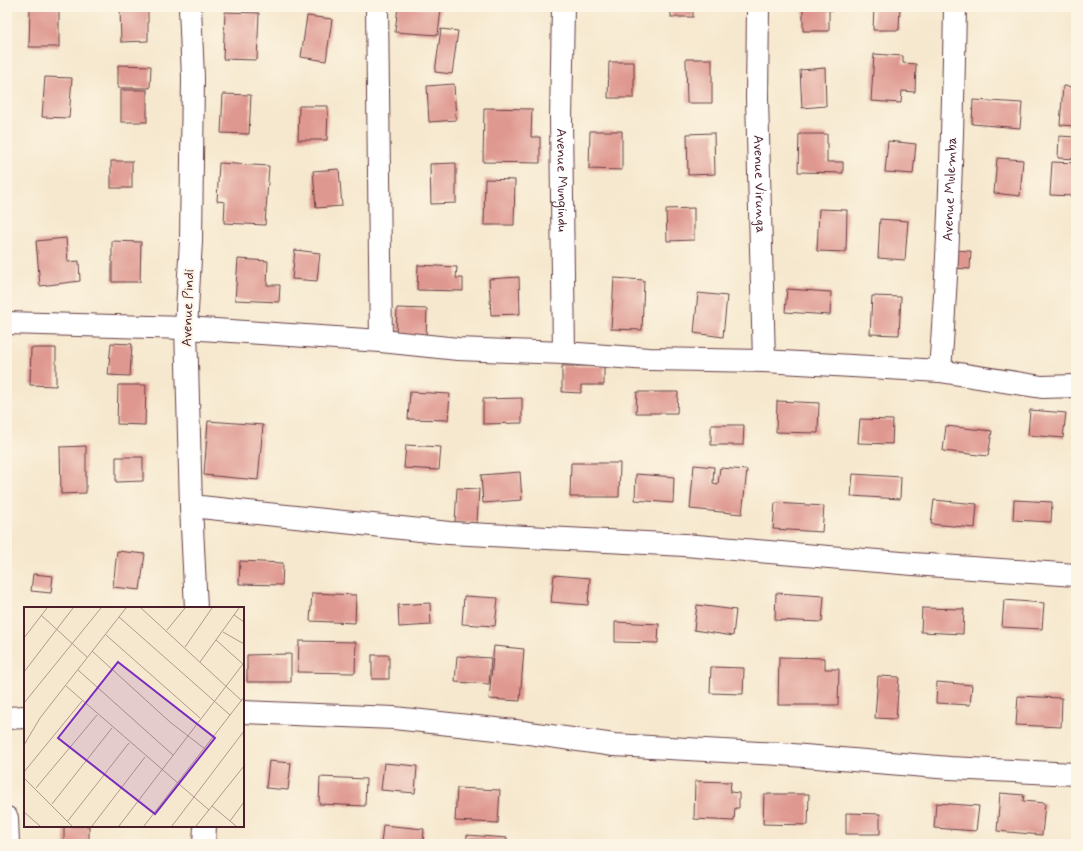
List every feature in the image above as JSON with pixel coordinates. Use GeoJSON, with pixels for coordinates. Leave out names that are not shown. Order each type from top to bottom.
{"type":"FeatureCollection","features":[{"type":"Feature","properties":{"kind":"street","name":"Avenue Pindi"},"geometry":{"type":"LineString","coordinates":[[190,7],[193,78],[192,226],[186,328],[191,506],[196,607]]}},
{"type":"Feature","properties":{"kind":"street"},"geometry":{"type":"LineString","coordinates":[[377,7],[378,150],[381,266],[380,341]]}},
{"type":"Feature","properties":{"kind":"street","name":"Avenue Mungindu"},"geometry":{"type":"LineString","coordinates":[[563,7],[561,120],[564,353]]}},
{"type":"Feature","properties":{"kind":"street","name":"Avenue Virunga"},"geometry":{"type":"LineString","coordinates":[[758,7],[757,98],[764,361]]}},
{"type":"Feature","properties":{"kind":"street","name":"Avenue Mulemba"},"geometry":{"type":"LineString","coordinates":[[940,370],[947,269],[954,83],[955,7]]}},
{"type":"Feature","properties":{"kind":"street"},"geometry":{"type":"LineString","coordinates":[[7,323],[186,328],[380,341],[458,349],[564,353],[649,359],[764,361],[940,370],[1042,386],[1076,386]]}},
{"type":"Feature","properties":{"kind":"street"},"geometry":{"type":"LineString","coordinates":[[191,506],[450,533],[685,545],[1076,576]]}},
{"type":"Feature","properties":{"kind":"street"},"geometry":{"type":"LineString","coordinates":[[244,712],[394,718],[515,731],[614,745],[780,754],[950,768],[1076,774]]}},
{"type":"Feature","properties":{"kind":"street"},"geometry":{"type":"LineString","coordinates":[[7,718],[24,717]]}},
{"type":"Feature","properties":{"kind":"street"},"geometry":{"type":"LineString","coordinates":[[7,818],[8,844]]}},
{"type":"Feature","properties":{"kind":"street"},"geometry":{"type":"LineString","coordinates":[[204,844],[205,827]]}},
{"type":"Feature","properties":{"kind":"building"},"geometry":{"type":"Polygon","coordinates":[[[30,7],[59,7],[59,47],[29,47],[30,7]]]}},
{"type":"Feature","properties":{"kind":"building"},"geometry":{"type":"Polygon","coordinates":[[[120,7],[148,7],[148,41],[121,42],[120,7]]]}},
{"type":"Feature","properties":{"kind":"building"},"geometry":{"type":"Polygon","coordinates":[[[398,7],[441,9],[438,35],[395,32],[398,7]]]}},
{"type":"Feature","properties":{"kind":"building"},"geometry":{"type":"Polygon","coordinates":[[[608,7],[633,7],[633,11],[608,10],[608,7]]]}},
{"type":"Feature","properties":{"kind":"building"},"geometry":{"type":"Polygon","coordinates":[[[671,7],[693,7],[693,17],[671,17],[671,7]]]}},
{"type":"Feature","properties":{"kind":"building"},"geometry":{"type":"Polygon","coordinates":[[[803,7],[836,7],[836,10],[829,10],[829,31],[803,31],[803,7]]]}},
{"type":"Feature","properties":{"kind":"building"},"geometry":{"type":"Polygon","coordinates":[[[874,7],[900,7],[899,30],[873,30],[874,7]]]}},
{"type":"Feature","properties":{"kind":"building"},"geometry":{"type":"Polygon","coordinates":[[[225,12],[259,13],[257,60],[223,59],[225,12]]]}},
{"type":"Feature","properties":{"kind":"building"},"geometry":{"type":"Polygon","coordinates":[[[307,16],[332,19],[326,61],[301,57],[307,16]]]}},
{"type":"Feature","properties":{"kind":"building"},"geometry":{"type":"Polygon","coordinates":[[[441,29],[458,31],[452,74],[435,72],[441,29]]]}},
{"type":"Feature","properties":{"kind":"building"},"geometry":{"type":"Polygon","coordinates":[[[874,54],[903,56],[903,63],[916,64],[915,92],[902,91],[901,103],[871,101],[874,54]]]}},
{"type":"Feature","properties":{"kind":"building"},"geometry":{"type":"Polygon","coordinates":[[[686,59],[712,59],[712,103],[687,103],[686,59]]]}},
{"type":"Feature","properties":{"kind":"building"},"geometry":{"type":"Polygon","coordinates":[[[609,62],[634,62],[634,98],[608,98],[609,62]]]}},
{"type":"Feature","properties":{"kind":"building"},"geometry":{"type":"Polygon","coordinates":[[[118,65],[151,66],[150,88],[118,88],[118,65]]]}},
{"type":"Feature","properties":{"kind":"building"},"geometry":{"type":"Polygon","coordinates":[[[825,68],[826,106],[802,108],[800,70],[825,68]]]}},
{"type":"Feature","properties":{"kind":"building"},"geometry":{"type":"Polygon","coordinates":[[[45,77],[72,78],[69,118],[42,117],[45,77]]]}},
{"type":"Feature","properties":{"kind":"building"},"geometry":{"type":"Polygon","coordinates":[[[454,84],[456,120],[429,122],[427,86],[454,84]]]}},
{"type":"Feature","properties":{"kind":"building"},"geometry":{"type":"Polygon","coordinates":[[[1063,86],[1076,87],[1076,126],[1060,125],[1063,86]]]}},
{"type":"Feature","properties":{"kind":"building"},"geometry":{"type":"Polygon","coordinates":[[[121,90],[147,90],[147,122],[121,122],[121,90]]]}},
{"type":"Feature","properties":{"kind":"building"},"geometry":{"type":"Polygon","coordinates":[[[223,94],[251,95],[249,134],[221,133],[223,94]]]}},
{"type":"Feature","properties":{"kind":"building"},"geometry":{"type":"Polygon","coordinates":[[[973,100],[1022,103],[1020,128],[972,124],[973,100]]]}},
{"type":"Feature","properties":{"kind":"building"},"geometry":{"type":"Polygon","coordinates":[[[299,106],[328,106],[327,140],[298,140],[299,106]]]}},
{"type":"Feature","properties":{"kind":"building"},"geometry":{"type":"Polygon","coordinates":[[[484,108],[532,109],[531,137],[540,137],[540,163],[483,162],[484,108]]]}},
{"type":"Feature","properties":{"kind":"building"},"geometry":{"type":"Polygon","coordinates":[[[590,131],[622,131],[622,170],[589,169],[590,131]]]}},
{"type":"Feature","properties":{"kind":"building"},"geometry":{"type":"Polygon","coordinates":[[[714,133],[715,174],[688,175],[687,134],[714,133]]]}},
{"type":"Feature","properties":{"kind":"building"},"geometry":{"type":"Polygon","coordinates":[[[799,134],[827,134],[827,162],[843,162],[843,173],[798,172],[799,134]]]}},
{"type":"Feature","properties":{"kind":"building"},"geometry":{"type":"Polygon","coordinates":[[[1059,136],[1076,137],[1076,159],[1058,158],[1059,136]]]}},
{"type":"Feature","properties":{"kind":"building"},"geometry":{"type":"Polygon","coordinates":[[[888,141],[916,144],[913,174],[885,172],[888,141]]]}},
{"type":"Feature","properties":{"kind":"building"},"geometry":{"type":"Polygon","coordinates":[[[997,158],[1023,160],[1020,196],[994,193],[997,158]]]}},
{"type":"Feature","properties":{"kind":"building"},"geometry":{"type":"Polygon","coordinates":[[[111,161],[132,161],[132,188],[111,188],[111,161]]]}},
{"type":"Feature","properties":{"kind":"building"},"geometry":{"type":"Polygon","coordinates":[[[1052,162],[1076,163],[1074,196],[1050,195],[1052,162]]]}},
{"type":"Feature","properties":{"kind":"building"},"geometry":{"type":"Polygon","coordinates":[[[219,163],[269,166],[265,225],[224,223],[225,202],[217,201],[219,163]]]}},
{"type":"Feature","properties":{"kind":"building"},"geometry":{"type":"Polygon","coordinates":[[[456,163],[456,203],[431,204],[430,164],[456,163]]]}},
{"type":"Feature","properties":{"kind":"building"},"geometry":{"type":"Polygon","coordinates":[[[339,169],[342,206],[316,208],[313,171],[339,169]]]}},
{"type":"Feature","properties":{"kind":"building"},"geometry":{"type":"Polygon","coordinates":[[[485,179],[515,180],[514,225],[484,225],[485,179]]]}},
{"type":"Feature","properties":{"kind":"building"},"geometry":{"type":"Polygon","coordinates":[[[694,208],[694,240],[667,241],[666,209],[694,208]]]}},
{"type":"Feature","properties":{"kind":"building"},"geometry":{"type":"Polygon","coordinates":[[[819,209],[847,210],[846,252],[817,251],[819,209]]]}},
{"type":"Feature","properties":{"kind":"building"},"geometry":{"type":"Polygon","coordinates":[[[880,219],[908,221],[905,260],[878,258],[880,219]]]}},
{"type":"Feature","properties":{"kind":"building"},"geometry":{"type":"Polygon","coordinates":[[[66,238],[68,262],[79,261],[80,281],[40,286],[36,241],[66,238]]]}},
{"type":"Feature","properties":{"kind":"building"},"geometry":{"type":"Polygon","coordinates":[[[112,241],[141,242],[140,282],[112,282],[112,241]]]}},
{"type":"Feature","properties":{"kind":"building"},"geometry":{"type":"Polygon","coordinates":[[[295,250],[320,253],[317,281],[292,279],[295,250]]]}},
{"type":"Feature","properties":{"kind":"building"},"geometry":{"type":"Polygon","coordinates":[[[953,250],[971,251],[970,269],[952,268],[953,250]]]}},
{"type":"Feature","properties":{"kind":"building"},"geometry":{"type":"Polygon","coordinates":[[[238,259],[268,261],[267,285],[280,285],[279,302],[235,300],[238,259]]]}},
{"type":"Feature","properties":{"kind":"building"},"geometry":{"type":"Polygon","coordinates":[[[418,265],[457,267],[456,278],[463,278],[463,291],[417,290],[418,265]]]}},
{"type":"Feature","properties":{"kind":"building"},"geometry":{"type":"Polygon","coordinates":[[[519,277],[520,314],[491,315],[489,279],[519,277]]]}},
{"type":"Feature","properties":{"kind":"building"},"geometry":{"type":"Polygon","coordinates":[[[614,278],[644,280],[642,330],[611,329],[614,278]]]}},
{"type":"Feature","properties":{"kind":"building"},"geometry":{"type":"Polygon","coordinates":[[[787,289],[831,292],[830,315],[785,312],[787,289]]]}},
{"type":"Feature","properties":{"kind":"building"},"geometry":{"type":"Polygon","coordinates":[[[698,293],[727,296],[723,337],[694,333],[698,293]]]}},
{"type":"Feature","properties":{"kind":"building"},"geometry":{"type":"Polygon","coordinates":[[[872,296],[901,297],[899,335],[870,334],[872,296]]]}},
{"type":"Feature","properties":{"kind":"building"},"geometry":{"type":"Polygon","coordinates":[[[397,308],[427,309],[426,337],[396,336],[397,308]]]}},
{"type":"Feature","properties":{"kind":"building"},"geometry":{"type":"Polygon","coordinates":[[[111,343],[132,344],[130,376],[108,375],[111,343]]]}},
{"type":"Feature","properties":{"kind":"building"},"geometry":{"type":"Polygon","coordinates":[[[31,348],[56,348],[56,386],[30,385],[31,348]]]}},
{"type":"Feature","properties":{"kind":"building"},"geometry":{"type":"Polygon","coordinates":[[[562,366],[604,366],[604,385],[581,385],[581,393],[562,392],[562,366]]]}},
{"type":"Feature","properties":{"kind":"building"},"geometry":{"type":"Polygon","coordinates":[[[118,385],[146,385],[145,425],[117,424],[118,385]]]}},
{"type":"Feature","properties":{"kind":"building"},"geometry":{"type":"Polygon","coordinates":[[[410,392],[450,394],[448,420],[408,419],[410,392]]]}},
{"type":"Feature","properties":{"kind":"building"},"geometry":{"type":"Polygon","coordinates":[[[637,392],[678,392],[677,413],[636,413],[637,392]]]}},
{"type":"Feature","properties":{"kind":"building"},"geometry":{"type":"Polygon","coordinates":[[[522,398],[522,423],[483,424],[483,399],[522,398]]]}},
{"type":"Feature","properties":{"kind":"building"},"geometry":{"type":"Polygon","coordinates":[[[777,401],[819,403],[818,433],[776,432],[777,401]]]}},
{"type":"Feature","properties":{"kind":"building"},"geometry":{"type":"Polygon","coordinates":[[[1030,410],[1066,413],[1063,438],[1028,435],[1030,410]]]}},
{"type":"Feature","properties":{"kind":"building"},"geometry":{"type":"Polygon","coordinates":[[[860,419],[893,420],[892,444],[858,443],[860,419]]]}},
{"type":"Feature","properties":{"kind":"building"},"geometry":{"type":"Polygon","coordinates":[[[208,421],[263,425],[258,480],[204,475],[208,421]]]}},
{"type":"Feature","properties":{"kind":"building"},"geometry":{"type":"Polygon","coordinates":[[[711,425],[744,425],[743,445],[711,445],[711,425]]]}},
{"type":"Feature","properties":{"kind":"building"},"geometry":{"type":"Polygon","coordinates":[[[946,426],[992,431],[988,456],[943,451],[946,426]]]}},
{"type":"Feature","properties":{"kind":"building"},"geometry":{"type":"Polygon","coordinates":[[[406,445],[441,447],[439,470],[404,468],[406,445]]]}},
{"type":"Feature","properties":{"kind":"building"},"geometry":{"type":"Polygon","coordinates":[[[86,446],[86,493],[61,494],[60,447],[86,446]]]}},
{"type":"Feature","properties":{"kind":"building"},"geometry":{"type":"Polygon","coordinates":[[[116,457],[143,457],[143,481],[116,482],[116,457]]]}},
{"type":"Feature","properties":{"kind":"building"},"geometry":{"type":"Polygon","coordinates":[[[571,463],[620,463],[619,497],[570,497],[571,463]]]}},
{"type":"Feature","properties":{"kind":"building"},"geometry":{"type":"Polygon","coordinates":[[[694,465],[714,467],[713,483],[718,484],[720,468],[747,470],[742,514],[690,509],[694,465]]]}},
{"type":"Feature","properties":{"kind":"building"},"geometry":{"type":"Polygon","coordinates":[[[520,472],[522,500],[483,503],[481,475],[520,472]]]}},
{"type":"Feature","properties":{"kind":"building"},"geometry":{"type":"Polygon","coordinates":[[[636,474],[674,477],[673,503],[635,500],[636,474]]]}},
{"type":"Feature","properties":{"kind":"building"},"geometry":{"type":"Polygon","coordinates":[[[853,474],[901,477],[900,499],[851,496],[853,474]]]}},
{"type":"Feature","properties":{"kind":"building"},"geometry":{"type":"Polygon","coordinates":[[[457,488],[479,489],[477,523],[455,522],[457,488]]]}},
{"type":"Feature","properties":{"kind":"building"},"geometry":{"type":"Polygon","coordinates":[[[934,500],[977,504],[975,528],[931,524],[934,500]]]}},
{"type":"Feature","properties":{"kind":"building"},"geometry":{"type":"Polygon","coordinates":[[[1014,500],[1052,502],[1051,522],[1013,520],[1014,500]]]}},
{"type":"Feature","properties":{"kind":"building"},"geometry":{"type":"Polygon","coordinates":[[[775,503],[824,506],[822,532],[773,529],[775,503]]]}},
{"type":"Feature","properties":{"kind":"building"},"geometry":{"type":"Polygon","coordinates":[[[117,551],[145,554],[140,590],[113,587],[117,551]]]}},
{"type":"Feature","properties":{"kind":"building"},"geometry":{"type":"Polygon","coordinates":[[[240,561],[283,563],[282,585],[239,584],[240,561]]]}},
{"type":"Feature","properties":{"kind":"building"},"geometry":{"type":"Polygon","coordinates":[[[33,574],[53,576],[51,593],[31,591],[33,574]]]}},
{"type":"Feature","properties":{"kind":"building"},"geometry":{"type":"Polygon","coordinates":[[[554,575],[590,578],[588,605],[551,602],[554,575]]]}},
{"type":"Feature","properties":{"kind":"building"},"geometry":{"type":"Polygon","coordinates":[[[312,593],[356,595],[355,623],[310,621],[312,593]]]}},
{"type":"Feature","properties":{"kind":"building"},"geometry":{"type":"Polygon","coordinates":[[[776,593],[824,596],[822,622],[775,620],[776,593]]]}},
{"type":"Feature","properties":{"kind":"building"},"geometry":{"type":"Polygon","coordinates":[[[464,596],[498,598],[495,626],[462,624],[464,596]]]}},
{"type":"Feature","properties":{"kind":"building"},"geometry":{"type":"Polygon","coordinates":[[[1004,600],[1044,603],[1042,629],[1002,627],[1004,600]]]}},
{"type":"Feature","properties":{"kind":"building"},"geometry":{"type":"Polygon","coordinates":[[[430,603],[431,625],[399,627],[398,605],[430,603]]]}},
{"type":"Feature","properties":{"kind":"building"},"geometry":{"type":"Polygon","coordinates":[[[697,605],[736,610],[733,636],[694,630],[697,605]]]}},
{"type":"Feature","properties":{"kind":"building"},"geometry":{"type":"Polygon","coordinates":[[[922,608],[964,609],[963,634],[921,632],[922,608]]]}},
{"type":"Feature","properties":{"kind":"building"},"geometry":{"type":"Polygon","coordinates":[[[615,622],[659,624],[658,643],[615,642],[615,622]]]}},
{"type":"Feature","properties":{"kind":"building"},"geometry":{"type":"Polygon","coordinates":[[[299,641],[356,642],[355,673],[298,672],[299,641]]]}},
{"type":"Feature","properties":{"kind":"building"},"geometry":{"type":"Polygon","coordinates":[[[494,646],[524,649],[520,701],[489,699],[494,646]]]}},
{"type":"Feature","properties":{"kind":"building"},"geometry":{"type":"Polygon","coordinates":[[[291,654],[291,682],[247,682],[247,655],[291,654]]]}},
{"type":"Feature","properties":{"kind":"building"},"geometry":{"type":"Polygon","coordinates":[[[372,655],[389,655],[389,679],[372,679],[372,655]]]}},
{"type":"Feature","properties":{"kind":"building"},"geometry":{"type":"Polygon","coordinates":[[[457,656],[491,658],[489,684],[455,682],[457,656]]]}},
{"type":"Feature","properties":{"kind":"building"},"geometry":{"type":"Polygon","coordinates":[[[779,657],[825,658],[825,669],[839,669],[838,705],[778,705],[779,657]]]}},
{"type":"Feature","properties":{"kind":"building"},"geometry":{"type":"Polygon","coordinates":[[[711,667],[744,668],[743,694],[710,693],[711,667]]]}},
{"type":"Feature","properties":{"kind":"building"},"geometry":{"type":"Polygon","coordinates":[[[878,676],[899,677],[896,719],[875,718],[878,676]]]}},
{"type":"Feature","properties":{"kind":"building"},"geometry":{"type":"Polygon","coordinates":[[[937,682],[972,685],[970,705],[936,703],[937,682]]]}},
{"type":"Feature","properties":{"kind":"building"},"geometry":{"type":"Polygon","coordinates":[[[1018,696],[1062,698],[1061,727],[1016,725],[1018,696]]]}},
{"type":"Feature","properties":{"kind":"building"},"geometry":{"type":"Polygon","coordinates":[[[269,761],[291,763],[288,790],[266,788],[269,761]]]}},
{"type":"Feature","properties":{"kind":"building"},"geometry":{"type":"Polygon","coordinates":[[[384,763],[417,766],[415,793],[381,790],[384,763]]]}},
{"type":"Feature","properties":{"kind":"building"},"geometry":{"type":"Polygon","coordinates":[[[320,777],[366,779],[365,806],[319,804],[320,777]]]}},
{"type":"Feature","properties":{"kind":"building"},"geometry":{"type":"Polygon","coordinates":[[[695,781],[731,782],[730,792],[739,793],[739,808],[735,808],[734,821],[694,819],[695,781]]]}},
{"type":"Feature","properties":{"kind":"building"},"geometry":{"type":"Polygon","coordinates":[[[457,788],[500,790],[498,823],[455,821],[457,788]]]}},
{"type":"Feature","properties":{"kind":"building"},"geometry":{"type":"Polygon","coordinates":[[[1000,793],[1024,795],[1023,801],[1045,803],[1042,835],[997,831],[1000,793]]]}},
{"type":"Feature","properties":{"kind":"building"},"geometry":{"type":"Polygon","coordinates":[[[764,794],[809,794],[808,825],[763,824],[764,794]]]}},
{"type":"Feature","properties":{"kind":"building"},"geometry":{"type":"Polygon","coordinates":[[[936,803],[979,806],[976,831],[934,828],[936,803]]]}},
{"type":"Feature","properties":{"kind":"building"},"geometry":{"type":"Polygon","coordinates":[[[846,813],[880,814],[880,834],[846,834],[846,813]]]}},
{"type":"Feature","properties":{"kind":"building"},"geometry":{"type":"Polygon","coordinates":[[[383,825],[424,829],[423,844],[381,844],[383,825]]]}},
{"type":"Feature","properties":{"kind":"building"},"geometry":{"type":"Polygon","coordinates":[[[64,827],[89,827],[89,844],[64,844],[64,827]]]}},
{"type":"Feature","properties":{"kind":"building"},"geometry":{"type":"Polygon","coordinates":[[[467,835],[507,838],[506,844],[466,844],[467,835]]]}}]}
